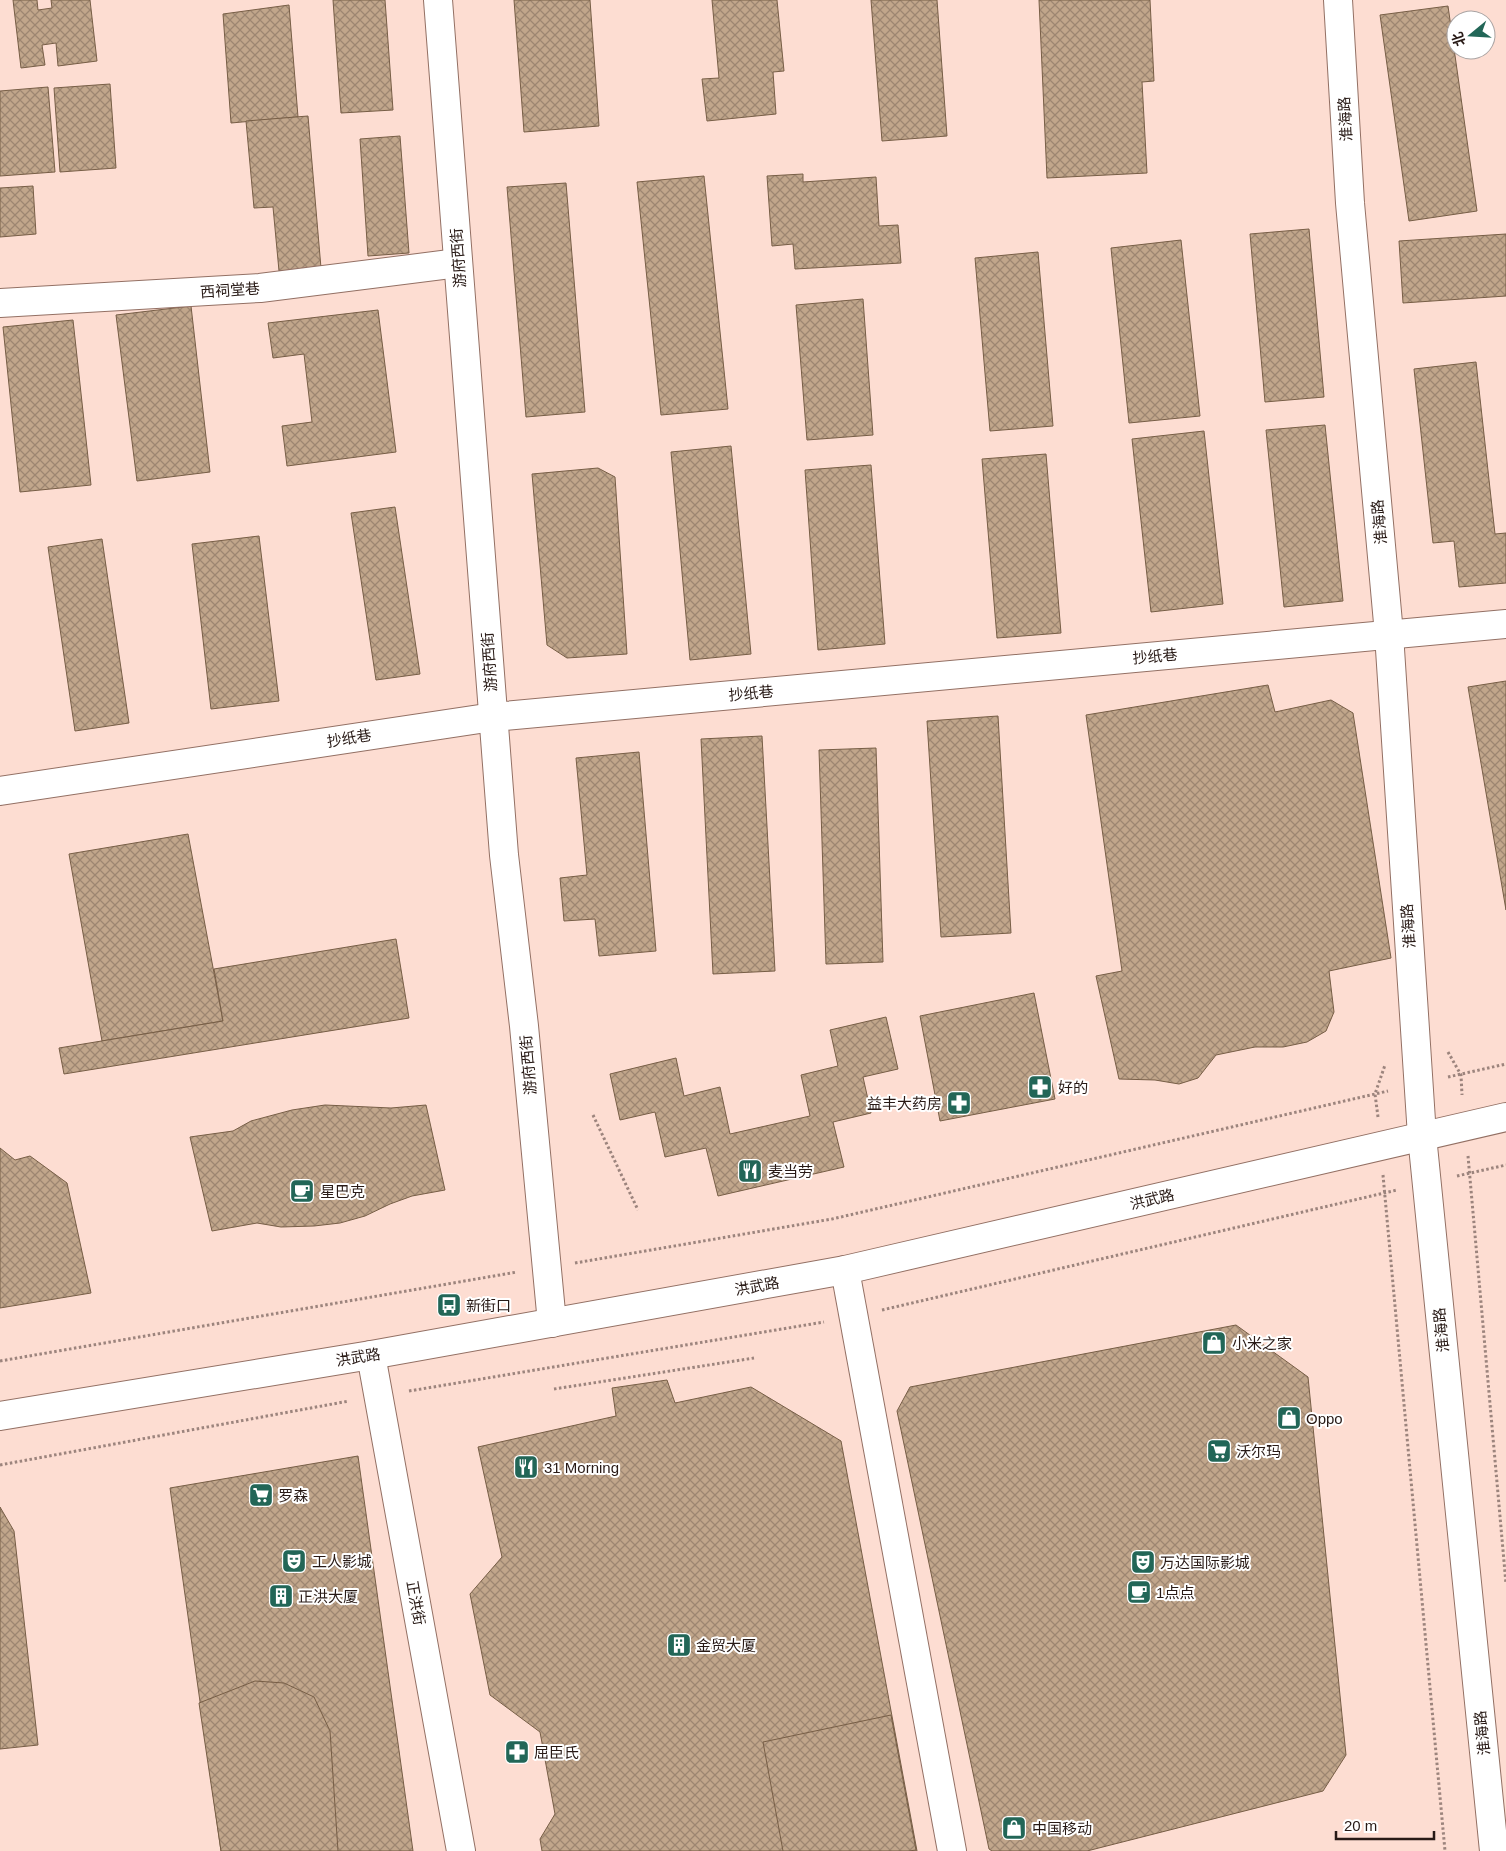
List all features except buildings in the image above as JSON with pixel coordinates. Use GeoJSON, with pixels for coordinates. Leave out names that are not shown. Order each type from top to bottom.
{"type":"FeatureCollection","features":[{"type":"Feature","properties":{"kind":"street","name":"游府西街"},"geometry":{"type":"LineString","coordinates":[[438,0],[504,855],[524,1026],[552,1323]]}},
{"type":"Feature","properties":{"kind":"street","name":"淮海路"},"geometry":{"type":"LineString","coordinates":[[1338,0],[1350,202],[1389,634],[1422,1136],[1494,1851]]}},
{"type":"Feature","properties":{"kind":"street","name":"西祠堂巷"},"geometry":{"type":"LineString","coordinates":[[0,303],[260,288],[458,263]]}},
{"type":"Feature","properties":{"kind":"street","name":"抄纸巷"},"geometry":{"type":"LineString","coordinates":[[0,791],[493,717],[1506,624]]}},
{"type":"Feature","properties":{"kind":"street","name":"洪武路"},"geometry":{"type":"LineString","coordinates":[[0,1416],[370,1355],[845,1270],[1506,1117]]}},
{"type":"Feature","properties":{"kind":"street"},"geometry":{"type":"LineString","coordinates":[[845,1270],[952,1851]]}},
{"type":"Feature","properties":{"kind":"street","name":"正洪街"},"geometry":{"type":"LineString","coordinates":[[370,1355],[461,1851]]}},
{"type":"Feature","properties":{"kind":"path"},"geometry":{"type":"LineString","coordinates":[[1447,1050],[1460,1074],[1463,1104]]}},
{"type":"Feature","properties":{"kind":"path"},"geometry":{"type":"LineString","coordinates":[[1378,1124],[1376,1094],[1388,1058]]}},
{"type":"Feature","properties":{"kind":"path"},"geometry":{"type":"LineString","coordinates":[[1442,1079],[1506,1064]]}},
{"type":"Feature","properties":{"kind":"path"},"geometry":{"type":"LineString","coordinates":[[0,1361],[832,1219],[1394,1090]]}},
{"type":"Feature","properties":{"kind":"path"},"geometry":{"type":"LineString","coordinates":[[593,1116],[638,1210]]}},
{"type":"Feature","properties":{"kind":"path"},"geometry":{"type":"LineString","coordinates":[[1468,1154],[1506,1584]]}},
{"type":"Feature","properties":{"kind":"path"},"geometry":{"type":"LineString","coordinates":[[1451,1178],[1506,1165]]}},
{"type":"Feature","properties":{"kind":"path"},"geometry":{"type":"LineString","coordinates":[[1383,1173],[1445,1851]]}},
{"type":"Feature","properties":{"kind":"path"},"geometry":{"type":"LineString","coordinates":[[0,1465],[378,1396],[853,1317],[1404,1188]]}},
{"type":"Feature","properties":{"kind":"path"},"geometry":{"type":"LineString","coordinates":[[554,1389],[754,1358]]}},
{"type":"Feature","properties":{"kind":"place","name":"好的"},"geometry":{"type":"Point","coordinates":[1040,1087]}},
{"type":"Feature","properties":{"kind":"place","name":"益丰大药房"},"geometry":{"type":"Point","coordinates":[959,1103]}},
{"type":"Feature","properties":{"kind":"place","name":"麦当劳"},"geometry":{"type":"Point","coordinates":[750,1171]}},
{"type":"Feature","properties":{"kind":"place","name":"星巴克"},"geometry":{"type":"Point","coordinates":[302,1191]}},
{"type":"Feature","properties":{"kind":"place","name":"新街口"},"geometry":{"type":"Point","coordinates":[449,1305]}},
{"type":"Feature","properties":{"kind":"place","name":"小米之家"},"geometry":{"type":"Point","coordinates":[1214,1343]}},
{"type":"Feature","properties":{"kind":"place","name":"Oppo"},"geometry":{"type":"Point","coordinates":[1289,1418]}},
{"type":"Feature","properties":{"kind":"place","name":"沃尔玛"},"geometry":{"type":"Point","coordinates":[1219,1451]}},
{"type":"Feature","properties":{"kind":"place","name":"31 Morning"},"geometry":{"type":"Point","coordinates":[526,1467]}},
{"type":"Feature","properties":{"kind":"place","name":"罗森"},"geometry":{"type":"Point","coordinates":[261,1495]}},
{"type":"Feature","properties":{"kind":"place","name":"工人影城"},"geometry":{"type":"Point","coordinates":[294,1561]}},
{"type":"Feature","properties":{"kind":"place","name":"万达国际影城"},"geometry":{"type":"Point","coordinates":[1143,1562]}},
{"type":"Feature","properties":{"kind":"place","name":"1点点"},"geometry":{"type":"Point","coordinates":[1139,1592]}},
{"type":"Feature","properties":{"kind":"place","name":"正洪大厦"},"geometry":{"type":"Point","coordinates":[281,1596]}},
{"type":"Feature","properties":{"kind":"place","name":"金贸大厦"},"geometry":{"type":"Point","coordinates":[679,1645]}},
{"type":"Feature","properties":{"kind":"place","name":"屈臣氏"},"geometry":{"type":"Point","coordinates":[517,1752]}},
{"type":"Feature","properties":{"kind":"place","name":"中国移动"},"geometry":{"type":"Point","coordinates":[1014,1828]}}]}
